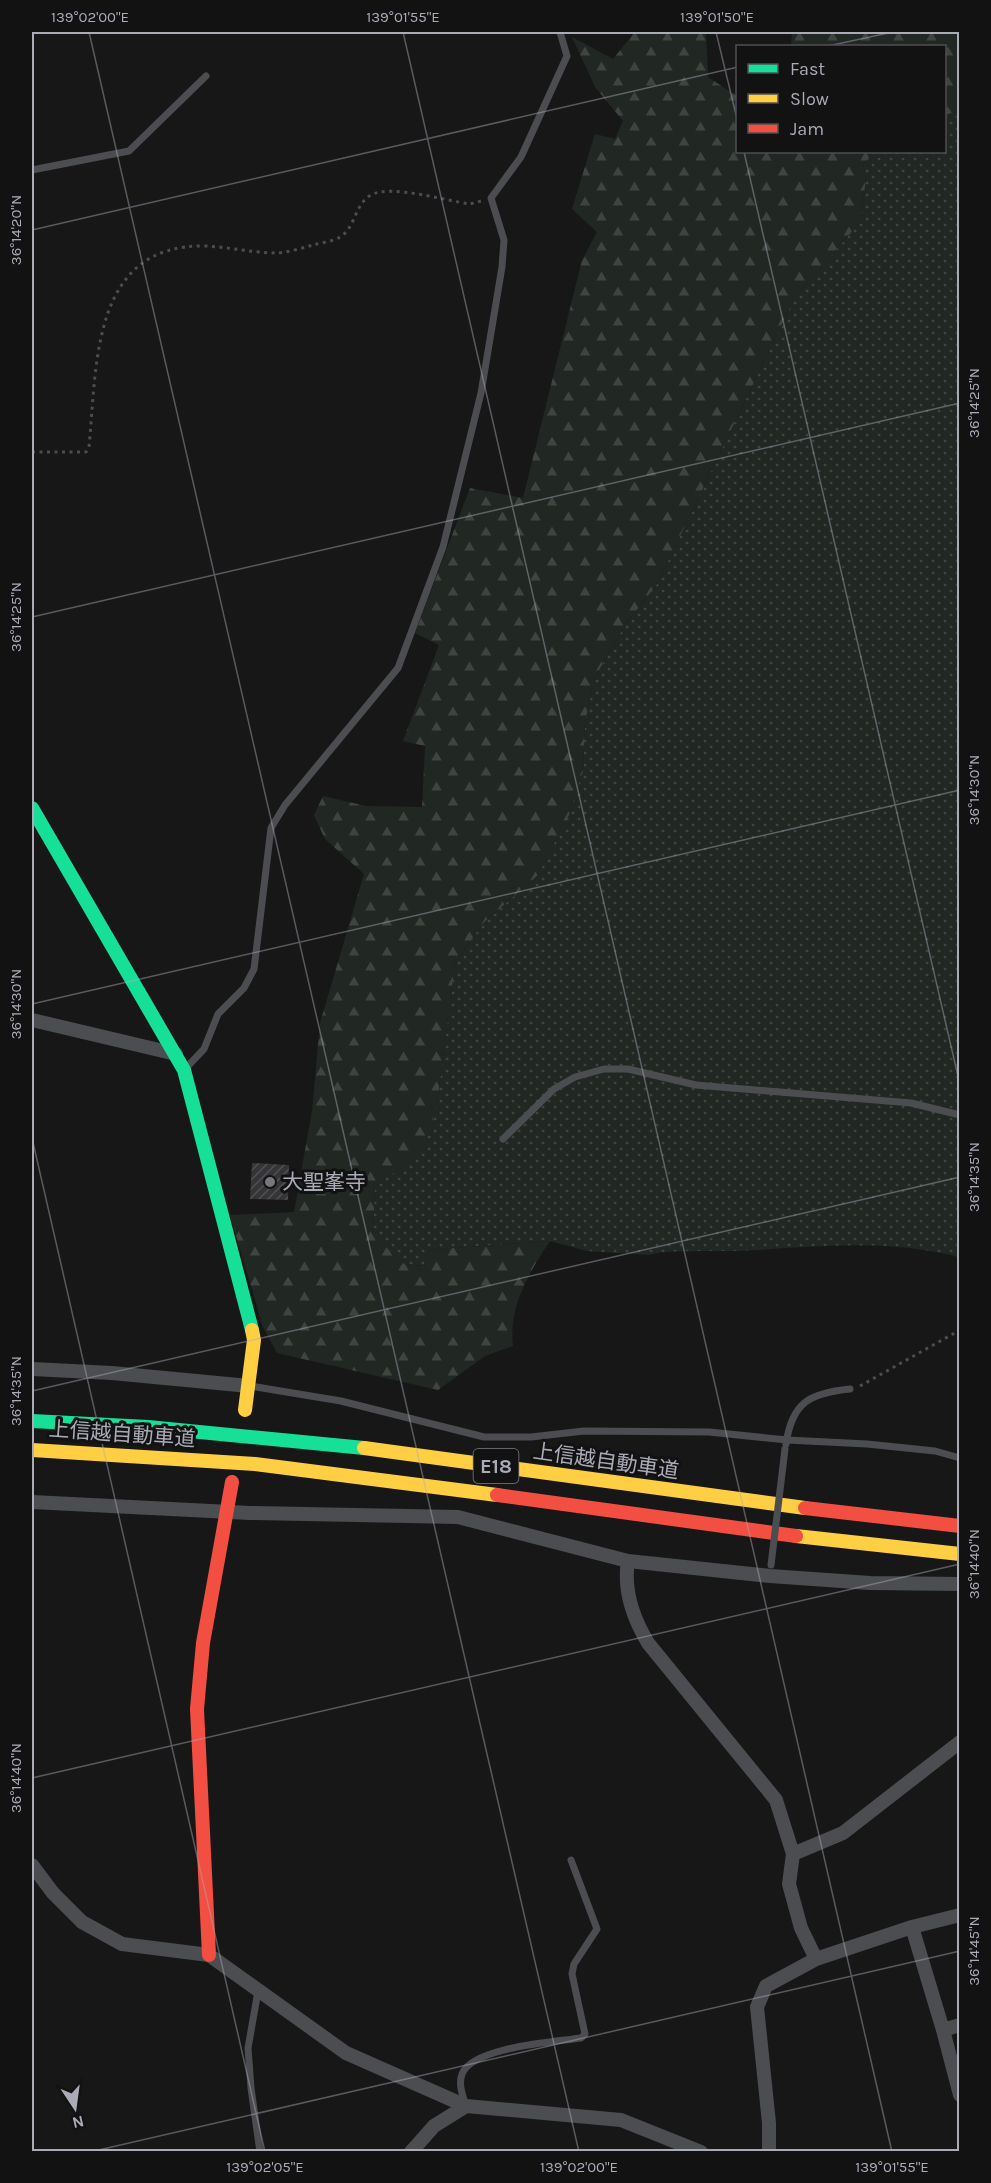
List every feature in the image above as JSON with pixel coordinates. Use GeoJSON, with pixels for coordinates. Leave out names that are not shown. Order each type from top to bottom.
{"type":"FeatureCollection","features":[{"type":"Feature","properties":{"kind":"main road"},"geometry":{"type":"LineString","coordinates":[[32,808],[184,1070],[254,1340],[245,1410]]}},
{"type":"Feature","properties":{"kind":"main road","name":"上信越自動車道"},"geometry":{"type":"LineString","coordinates":[[32,1421],[150,1427],[308,1442],[753,1503],[960,1526]]}},
{"type":"Feature","properties":{"kind":"main road","name":"上信越自動車道"},"geometry":{"type":"LineString","coordinates":[[32,1450],[149,1456],[308,1470],[746,1529],[960,1554]]}},
{"type":"Feature","properties":{"kind":"main road"},"geometry":{"type":"LineString","coordinates":[[208,1955],[197,1708],[203,1643],[232,1482]]}},
{"type":"Feature","properties":{"kind":"street"},"geometry":{"type":"LineString","coordinates":[[32,1020],[176,1054]]}},
{"type":"Feature","properties":{"kind":"street"},"geometry":{"type":"LineString","coordinates":[[32,1369],[112,1373],[249,1386]]}},
{"type":"Feature","properties":{"kind":"street"},"geometry":{"type":"LineString","coordinates":[[32,1502],[227,1512],[459,1517],[628,1561],[771,1571],[870,1583],[960,1584]]}},
{"type":"Feature","properties":{"kind":"street"},"geometry":{"type":"LineString","coordinates":[[628,1561],[626,1582],[636,1623],[648,1643],[776,1800],[794,1854],[789,1884],[801,1928],[816,1959]]}},
{"type":"Feature","properties":{"kind":"street"},"geometry":{"type":"LineString","coordinates":[[794,1854],[843,1833],[960,1742]]}},
{"type":"Feature","properties":{"kind":"street"},"geometry":{"type":"LineString","coordinates":[[32,1865],[53,1893],[82,1922],[122,1944],[208,1955],[346,2053],[466,2106],[621,2120],[701,2151]]}},
{"type":"Feature","properties":{"kind":"street"},"geometry":{"type":"LineString","coordinates":[[769,2151],[770,2123],[757,2007],[766,1986],[816,1959],[912,1927],[960,1915]]}},
{"type":"Feature","properties":{"kind":"street"},"geometry":{"type":"LineString","coordinates":[[912,1927],[960,2095]]}},
{"type":"Feature","properties":{"kind":"street"},"geometry":{"type":"LineString","coordinates":[[943,2030],[960,2025]]}},
{"type":"Feature","properties":{"kind":"street"},"geometry":{"type":"LineString","coordinates":[[411,2151],[434,2126],[466,2106]]}},
{"type":"Feature","properties":{"kind":"lane"},"geometry":{"type":"LineString","coordinates":[[184,1070],[204,1049],[218,1014],[244,988],[254,969],[271,828],[285,805],[398,668],[443,547],[481,393],[502,267],[504,240],[491,198],[521,157],[567,56],[560,32]]}},
{"type":"Feature","properties":{"kind":"lane"},"geometry":{"type":"LineString","coordinates":[[32,170],[129,151],[206,76]]}},
{"type":"Feature","properties":{"kind":"lane"},"geometry":{"type":"LineString","coordinates":[[503,1139],[554,1089],[575,1077],[604,1069],[628,1069],[696,1085],[911,1103],[960,1115]]}},
{"type":"Feature","properties":{"kind":"lane"},"geometry":{"type":"LineString","coordinates":[[249,1386],[340,1401],[484,1437],[648,1430],[709,1432],[935,1451],[960,1458]]}},
{"type":"Feature","properties":{"kind":"lane"},"geometry":{"type":"LineString","coordinates":[[771,1571],[788,1424],[805,1401],[828,1391],[850,1389]]}},
{"type":"Feature","properties":{"kind":"lane"},"geometry":{"type":"LineString","coordinates":[[466,2106],[461,2088],[462,2073],[473,2061],[495,2052],[581,2038],[585,2034],[572,1974],[574,1964],[597,1929],[571,1860]]}},
{"type":"Feature","properties":{"kind":"lane"},"geometry":{"type":"LineString","coordinates":[[258,1990],[248,2048],[260,2151]]}},
{"type":"Feature","properties":{"kind":"path"},"geometry":{"type":"LineString","coordinates":[[32,452],[86,452],[89,447],[101,337],[108,310],[131,271],[145,259],[169,250],[204,246],[280,253],[336,239],[346,232],[357,209],[371,195],[388,190],[470,204],[491,198]]}},
{"type":"Feature","properties":{"kind":"path"},"geometry":{"type":"LineString","coordinates":[[850,1389],[886,1373],[960,1330]]}},
{"type":"Feature","properties":{"kind":"green space"},"geometry":{"type":"Polygon","coordinates":[[[635,32],[706,32],[708,77],[736,95],[736,153],[873,153],[863,164],[866,177],[861,221],[794,299],[657,584],[625,625],[595,677],[585,722],[583,771],[570,813],[538,875],[482,924],[455,964],[437,1104],[425,1147],[411,1162],[375,1185],[373,1235],[404,1264],[424,1266],[426,1250],[550,1241],[528,1278],[517,1304],[512,1332],[513,1346],[485,1356],[438,1390],[277,1353],[263,1327],[230,1215],[294,1212],[312,1111],[320,1023],[364,874],[325,839],[314,815],[323,796],[366,806],[422,807],[425,746],[403,741],[439,645],[415,633],[470,488],[523,498],[582,260],[597,232],[572,209],[595,134],[615,139],[623,121],[595,87],[572,37],[613,59],[635,32]]]}},
{"type":"Feature","properties":{"kind":"green space"},"geometry":{"type":"Polygon","coordinates":[[[792,32],[959,32],[959,111],[946,115],[946,45],[791,45],[792,32]]]}},
{"type":"Feature","properties":{"kind":"green space"},"geometry":{"type":"Polygon","coordinates":[[[959,111],[959,1257],[910,1248],[860,1245],[747,1251],[675,1251],[648,1255],[587,1251],[550,1241],[427,1250],[424,1266],[404,1264],[373,1236],[375,1184],[411,1162],[437,1103],[455,964],[482,924],[538,875],[583,771],[585,722],[595,677],[625,625],[657,584],[794,299],[861,221],[866,177],[863,164],[873,153],[946,153],[946,115],[959,111]]]}},
{"type":"Feature","properties":{"kind":"building","name":"大聖峯寺"},"geometry":{"type":"Polygon","coordinates":[[[252,1163],[289,1165],[288,1200],[250,1199],[252,1163]]]}},
{"type":"Feature","properties":{"kind":"traffic: fast"},"geometry":{"type":"LineString","coordinates":[[32,808],[184,1070],[252,1330]]}},
{"type":"Feature","properties":{"kind":"traffic: fast"},"geometry":{"type":"LineString","coordinates":[[32,1421],[148,1427],[364,1448]]}},
{"type":"Feature","properties":{"kind":"traffic: slow"},"geometry":{"type":"LineString","coordinates":[[245,1410],[254,1340],[252,1330]]}},
{"type":"Feature","properties":{"kind":"traffic: slow"},"geometry":{"type":"LineString","coordinates":[[364,1448],[805,1508]]}},
{"type":"Feature","properties":{"kind":"traffic: slow"},"geometry":{"type":"LineString","coordinates":[[32,1450],[255,1464],[497,1495]]}},
{"type":"Feature","properties":{"kind":"traffic: slow"},"geometry":{"type":"LineString","coordinates":[[796,1536],[960,1554]]}},
{"type":"Feature","properties":{"kind":"traffic: jam"},"geometry":{"type":"LineString","coordinates":[[209,1955],[197,1709],[203,1643],[232,1482]]}},
{"type":"Feature","properties":{"kind":"traffic: jam"},"geometry":{"type":"LineString","coordinates":[[497,1495],[796,1536]]}},
{"type":"Feature","properties":{"kind":"traffic: jam"},"geometry":{"type":"LineString","coordinates":[[805,1508],[960,1526]]}},
{"type":"Feature","properties":{"kind":"place","name":"大聖峯寺"},"geometry":{"type":"Point","coordinates":[270,1182]}}]}
